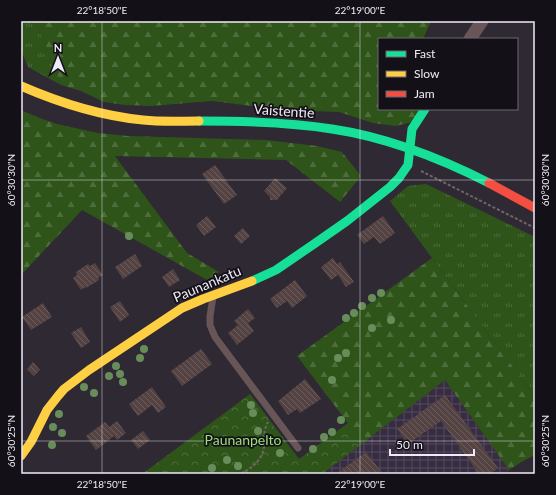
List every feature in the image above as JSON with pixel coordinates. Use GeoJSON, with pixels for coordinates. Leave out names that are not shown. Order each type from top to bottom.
{"type":"FeatureCollection","features":[{"type":"Feature","properties":{"kind":"street"},"geometry":{"type":"LineString","coordinates":[[471,38],[482,21]]}},
{"type":"Feature","properties":{"kind":"street","name":"Vaistentie"},"geometry":{"type":"LineString","coordinates":[[21,86],[72,106],[128,118],[144,120],[293,124],[326,128],[385,140],[432,157],[486,181],[535,208]]}},
{"type":"Feature","properties":{"kind":"street"},"geometry":{"type":"LineString","coordinates":[[408,165],[412,128],[424,110]]}},
{"type":"Feature","properties":{"kind":"street","name":"Paunankatu"},"geometry":{"type":"LineString","coordinates":[[21,456],[58,396],[88,370],[182,308],[267,275],[284,265],[324,238],[390,187],[399,178],[408,165]]}},
{"type":"Feature","properties":{"kind":"lane"},"geometry":{"type":"LineString","coordinates":[[214,296],[210,316],[210,325],[215,336],[298,448]]}},
{"type":"Feature","properties":{"kind":"path"},"geometry":{"type":"LineString","coordinates":[[408,165],[535,228]]}},
{"type":"Feature","properties":{"kind":"path"},"geometry":{"type":"LineString","coordinates":[[482,201],[484,196]]}},
{"type":"Feature","properties":{"kind":"path"},"geometry":{"type":"LineString","coordinates":[[241,474],[257,463],[260,459],[264,447],[265,430],[273,415]]}},
{"type":"Feature","properties":{"kind":"shaded area"},"geometry":{"type":"Polygon","coordinates":[[[445,380],[509,470],[504,474],[321,474],[445,380]]]}},
{"type":"Feature","properties":{"kind":"green space"},"geometry":{"type":"Polygon","coordinates":[[[21,21],[36,21],[61,85],[28,67],[21,50],[21,21]]]}},
{"type":"Feature","properties":{"kind":"green space"},"geometry":{"type":"Polygon","coordinates":[[[36,21],[431,21],[423,38],[378,38],[378,110],[419,110],[412,122],[396,126],[373,123],[339,112],[312,111],[306,113],[212,101],[151,106],[125,105],[104,102],[81,91],[61,85],[36,21]]]}},
{"type":"Feature","properties":{"kind":"green space"},"geometry":{"type":"Polygon","coordinates":[[[21,110],[57,124],[98,133],[128,136],[266,140],[317,146],[342,152],[361,176],[340,202],[286,160],[115,156],[187,253],[219,272],[207,280],[82,210],[21,275],[21,110]]]}},
{"type":"Feature","properties":{"kind":"green space"},"geometry":{"type":"Polygon","coordinates":[[[426,184],[535,237],[535,397],[390,201],[408,186],[426,184]]]}},
{"type":"Feature","properties":{"kind":"green space"},"geometry":{"type":"Polygon","coordinates":[[[432,258],[535,397],[535,455],[509,470],[445,380],[363,443],[297,356],[432,258]]]}},
{"type":"Feature","properties":{"kind":"green space","name":"Paunanpelto"},"geometry":{"type":"Polygon","coordinates":[[[250,394],[299,459],[348,423],[363,443],[322,474],[142,474],[250,394]]]}},
{"type":"Feature","properties":{"kind":"building"},"geometry":{"type":"Polygon","coordinates":[[[215,165],[237,195],[224,204],[202,174],[215,165]]]}},
{"type":"Feature","properties":{"kind":"building"},"geometry":{"type":"Polygon","coordinates":[[[275,178],[287,188],[277,200],[270,200],[270,197],[264,191],[275,178]]]}},
{"type":"Feature","properties":{"kind":"building"},"geometry":{"type":"Polygon","coordinates":[[[207,216],[216,227],[204,236],[196,225],[207,216]]]}},
{"type":"Feature","properties":{"kind":"building"},"geometry":{"type":"Polygon","coordinates":[[[383,216],[395,233],[380,244],[374,237],[364,244],[357,235],[383,216]]]}},
{"type":"Feature","properties":{"kind":"building"},"geometry":{"type":"Polygon","coordinates":[[[243,228],[250,236],[241,244],[234,236],[243,228]]]}},
{"type":"Feature","properties":{"kind":"building"},"geometry":{"type":"Polygon","coordinates":[[[135,254],[142,266],[123,279],[115,267],[135,254]]]}},
{"type":"Feature","properties":{"kind":"building"},"geometry":{"type":"Polygon","coordinates":[[[333,258],[337,264],[340,262],[354,282],[346,287],[338,275],[331,280],[321,267],[333,258]]]}},
{"type":"Feature","properties":{"kind":"building"},"geometry":{"type":"Polygon","coordinates":[[[95,263],[103,275],[98,278],[99,280],[81,290],[73,278],[77,275],[76,272],[88,264],[90,266],[95,263]]]}},
{"type":"Feature","properties":{"kind":"building"},"geometry":{"type":"Polygon","coordinates":[[[173,269],[180,280],[169,287],[162,277],[173,269]]]}},
{"type":"Feature","properties":{"kind":"building"},"geometry":{"type":"Polygon","coordinates":[[[295,280],[307,296],[292,308],[287,301],[277,308],[270,299],[295,280]]]}},
{"type":"Feature","properties":{"kind":"building"},"geometry":{"type":"Polygon","coordinates":[[[120,301],[129,315],[120,322],[110,307],[120,301]]]}},
{"type":"Feature","properties":{"kind":"building"},"geometry":{"type":"Polygon","coordinates":[[[43,303],[52,317],[31,330],[22,317],[43,303]]]}},
{"type":"Feature","properties":{"kind":"building"},"geometry":{"type":"Polygon","coordinates":[[[248,309],[255,318],[248,323],[254,331],[237,345],[228,333],[238,325],[234,321],[248,309]]]}},
{"type":"Feature","properties":{"kind":"building"},"geometry":{"type":"Polygon","coordinates":[[[81,327],[90,342],[81,348],[71,333],[81,327]]]}},
{"type":"Feature","properties":{"kind":"building"},"geometry":{"type":"Polygon","coordinates":[[[201,349],[212,364],[182,386],[171,371],[201,349]]]}},
{"type":"Feature","properties":{"kind":"building"},"geometry":{"type":"Polygon","coordinates":[[[33,362],[40,370],[34,376],[27,369],[33,362]]]}},
{"type":"Feature","properties":{"kind":"building"},"geometry":{"type":"Polygon","coordinates":[[[305,379],[321,399],[300,413],[297,409],[288,415],[278,401],[305,379]]]}},
{"type":"Feature","properties":{"kind":"building"},"geometry":{"type":"Polygon","coordinates":[[[152,387],[166,407],[158,413],[152,405],[138,416],[129,404],[152,387]]]}},
{"type":"Feature","properties":{"kind":"building"},"geometry":{"type":"Polygon","coordinates":[[[445,395],[498,468],[490,474],[479,474],[441,421],[408,444],[397,429],[445,395]]]}},
{"type":"Feature","properties":{"kind":"building"},"geometry":{"type":"Polygon","coordinates":[[[117,421],[126,433],[117,440],[114,436],[96,450],[86,436],[105,422],[109,427],[117,421]]]}},
{"type":"Feature","properties":{"kind":"building"},"geometry":{"type":"Polygon","coordinates":[[[143,431],[150,440],[138,449],[131,440],[143,431]]]}},
{"type":"Feature","properties":{"kind":"building"},"geometry":{"type":"Polygon","coordinates":[[[366,452],[383,474],[336,474],[366,452]]]}},
{"type":"Feature","properties":{"kind":"traffic: fast"},"geometry":{"type":"LineString","coordinates":[[252,281],[276,270],[347,221],[390,187],[399,178],[408,165],[412,129],[424,110]]}},
{"type":"Feature","properties":{"kind":"traffic: fast"},"geometry":{"type":"LineString","coordinates":[[199,121],[282,123],[332,129],[372,137],[432,157],[489,183]]}},
{"type":"Feature","properties":{"kind":"traffic: slow"},"geometry":{"type":"LineString","coordinates":[[21,86],[51,98],[96,112],[150,121],[199,121]]}},
{"type":"Feature","properties":{"kind":"traffic: slow"},"geometry":{"type":"LineString","coordinates":[[21,456],[31,442],[47,410],[58,396],[64,389],[89,370],[182,308],[252,281]]}},
{"type":"Feature","properties":{"kind":"traffic: jam"},"geometry":{"type":"LineString","coordinates":[[489,183],[535,208]]}}]}
